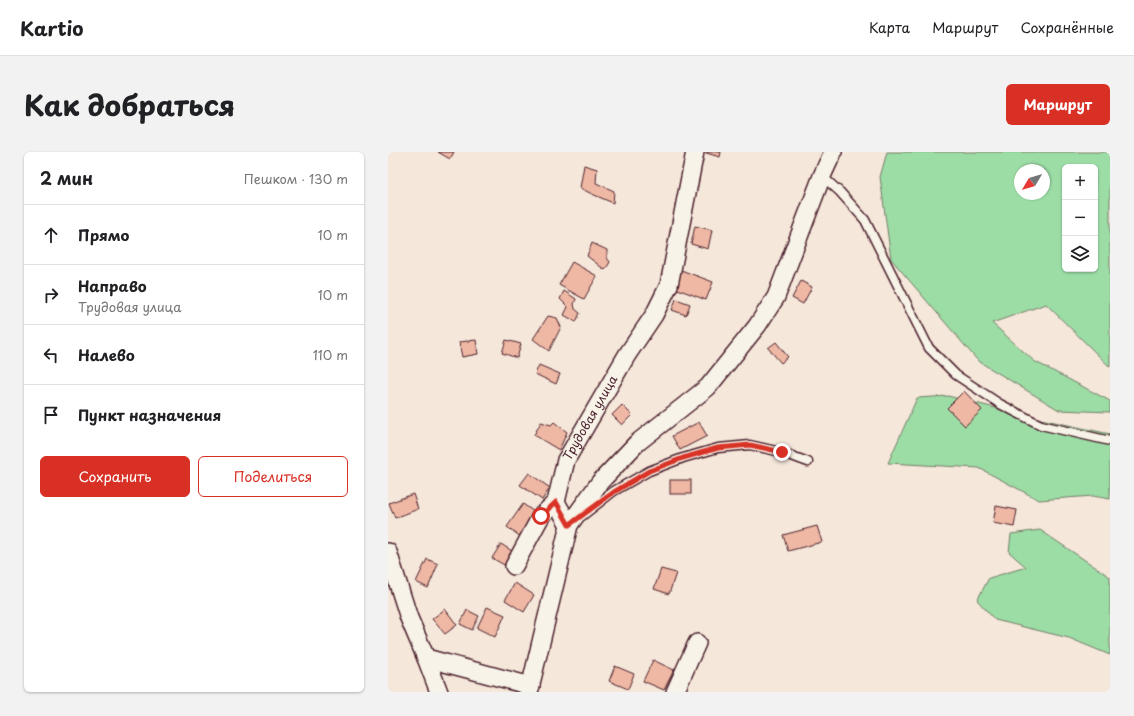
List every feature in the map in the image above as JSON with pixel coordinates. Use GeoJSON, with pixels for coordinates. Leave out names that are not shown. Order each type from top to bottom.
{"type":"FeatureCollection","features":[{"type":"Feature","properties":{"kind":"street","name":"Трудовая улица"},"geometry":{"type":"LineString","coordinates":[[556,502],[566,460],[627,355],[654,314],[669,285],[694,152]]}},
{"type":"Feature","properties":{"kind":"street"},"geometry":{"type":"LineString","coordinates":[[426,658],[530,689],[569,525],[600,482],[637,443],[708,387],[757,326],[776,297],[822,176],[833,152]]}},
{"type":"Feature","properties":{"kind":"street"},"geometry":{"type":"LineString","coordinates":[[514,566],[541,516],[556,502],[569,525]]}},
{"type":"Feature","properties":{"kind":"street"},"geometry":{"type":"LineString","coordinates":[[388,552],[409,618],[439,692]]}},
{"type":"Feature","properties":{"kind":"street"},"geometry":{"type":"LineString","coordinates":[[675,692],[697,643]]}},
{"type":"Feature","properties":{"kind":"lane"},"geometry":{"type":"LineString","coordinates":[[822,176],[840,192],[866,220],[929,348],[956,375],[1000,404],[1041,425],[1110,441]]}},
{"type":"Feature","properties":{"kind":"lane"},"geometry":{"type":"LineString","coordinates":[[569,525],[614,492],[649,471],[683,458],[718,448],[750,445],[782,452],[808,462]]}},
{"type":"Feature","properties":{"kind":"green space"},"geometry":{"type":"Polygon","coordinates":[[[887,152],[1110,152],[1110,367],[1046,304],[992,323],[1034,361],[1110,401],[1110,412],[1059,410],[978,361],[891,259],[880,177],[887,152]]]}},
{"type":"Feature","properties":{"kind":"green space"},"geometry":{"type":"Polygon","coordinates":[[[948,396],[1027,416],[1110,434],[1110,499],[1093,496],[1039,500],[979,468],[888,463],[917,398],[948,396]]]}},
{"type":"Feature","properties":{"kind":"green space"},"geometry":{"type":"Polygon","coordinates":[[[1040,530],[1110,577],[1110,655],[1069,638],[995,620],[977,600],[989,578],[1026,567],[1009,552],[1011,534],[1040,530]]]}},
{"type":"Feature","properties":{"kind":"building"},"geometry":{"type":"Polygon","coordinates":[[[438,152],[454,152],[450,159],[438,152]]]}},
{"type":"Feature","properties":{"kind":"building"},"geometry":{"type":"Polygon","coordinates":[[[706,152],[721,152],[720,157],[706,152]]]}},
{"type":"Feature","properties":{"kind":"building"},"geometry":{"type":"Polygon","coordinates":[[[584,165],[597,169],[596,183],[614,191],[613,203],[580,188],[584,165]]]}},
{"type":"Feature","properties":{"kind":"building"},"geometry":{"type":"Polygon","coordinates":[[[695,226],[712,230],[708,249],[691,244],[695,226]]]}},
{"type":"Feature","properties":{"kind":"building"},"geometry":{"type":"Polygon","coordinates":[[[592,243],[607,250],[607,258],[610,262],[605,270],[587,256],[592,243]]]}},
{"type":"Feature","properties":{"kind":"building"},"geometry":{"type":"Polygon","coordinates":[[[572,262],[597,276],[584,299],[559,285],[572,262]]]}},
{"type":"Feature","properties":{"kind":"building"},"geometry":{"type":"Polygon","coordinates":[[[681,270],[713,282],[706,300],[675,288],[681,270]]]}},
{"type":"Feature","properties":{"kind":"building"},"geometry":{"type":"Polygon","coordinates":[[[801,281],[812,287],[803,304],[792,298],[801,281]]]}},
{"type":"Feature","properties":{"kind":"building"},"geometry":{"type":"Polygon","coordinates":[[[564,291],[576,299],[574,304],[575,309],[580,313],[576,322],[564,315],[568,307],[560,299],[564,291]]]}},
{"type":"Feature","properties":{"kind":"building"},"geometry":{"type":"Polygon","coordinates":[[[676,299],[690,304],[686,315],[672,310],[676,299]]]}},
{"type":"Feature","properties":{"kind":"building"},"geometry":{"type":"Polygon","coordinates":[[[548,316],[557,318],[561,327],[549,351],[533,339],[548,316]]]}},
{"type":"Feature","properties":{"kind":"building"},"geometry":{"type":"Polygon","coordinates":[[[476,340],[478,354],[462,357],[459,342],[476,340]]]}},
{"type":"Feature","properties":{"kind":"building"},"geometry":{"type":"Polygon","coordinates":[[[506,340],[521,344],[517,358],[502,353],[506,340]]]}},
{"type":"Feature","properties":{"kind":"building"},"geometry":{"type":"Polygon","coordinates":[[[776,342],[788,357],[781,363],[768,348],[776,342]]]}},
{"type":"Feature","properties":{"kind":"building"},"geometry":{"type":"Polygon","coordinates":[[[539,365],[560,374],[556,384],[535,374],[539,365]]]}},
{"type":"Feature","properties":{"kind":"building"},"geometry":{"type":"Polygon","coordinates":[[[964,391],[982,410],[965,426],[947,408],[964,391]]]}},
{"type":"Feature","properties":{"kind":"building"},"geometry":{"type":"Polygon","coordinates":[[[622,405],[632,415],[622,425],[612,415],[622,405]]]}},
{"type":"Feature","properties":{"kind":"building"},"geometry":{"type":"Polygon","coordinates":[[[541,422],[551,425],[554,422],[567,432],[559,450],[534,435],[541,422]]]}},
{"type":"Feature","properties":{"kind":"building"},"geometry":{"type":"Polygon","coordinates":[[[699,422],[707,436],[680,450],[672,436],[699,422]]]}},
{"type":"Feature","properties":{"kind":"building"},"geometry":{"type":"Polygon","coordinates":[[[529,473],[550,488],[542,500],[520,485],[529,473]]]}},
{"type":"Feature","properties":{"kind":"building"},"geometry":{"type":"Polygon","coordinates":[[[670,480],[691,480],[691,494],[670,494],[670,480]]]}},
{"type":"Feature","properties":{"kind":"building"},"geometry":{"type":"Polygon","coordinates":[[[413,494],[418,509],[395,518],[389,503],[413,494]]]}},
{"type":"Feature","properties":{"kind":"building"},"geometry":{"type":"Polygon","coordinates":[[[523,504],[537,514],[521,537],[507,527],[523,504]]]}},
{"type":"Feature","properties":{"kind":"building"},"geometry":{"type":"Polygon","coordinates":[[[996,506],[1017,510],[1014,527],[993,523],[996,506]]]}},
{"type":"Feature","properties":{"kind":"building"},"geometry":{"type":"Polygon","coordinates":[[[817,526],[822,542],[788,551],[783,535],[817,526]]]}},
{"type":"Feature","properties":{"kind":"building"},"geometry":{"type":"Polygon","coordinates":[[[501,544],[515,553],[506,566],[492,558],[501,544]]]}},
{"type":"Feature","properties":{"kind":"building"},"geometry":{"type":"Polygon","coordinates":[[[427,559],[438,564],[428,588],[416,582],[427,559]]]}},
{"type":"Feature","properties":{"kind":"building"},"geometry":{"type":"Polygon","coordinates":[[[661,569],[676,573],[669,594],[654,589],[661,569]]]}},
{"type":"Feature","properties":{"kind":"building"},"geometry":{"type":"Polygon","coordinates":[[[515,583],[534,595],[524,612],[505,600],[515,583]]]}},
{"type":"Feature","properties":{"kind":"building"},"geometry":{"type":"Polygon","coordinates":[[[487,607],[505,615],[495,637],[477,628],[487,607]]]}},
{"type":"Feature","properties":{"kind":"building"},"geometry":{"type":"Polygon","coordinates":[[[445,609],[457,625],[445,634],[432,619],[445,609]]]}},
{"type":"Feature","properties":{"kind":"building"},"geometry":{"type":"Polygon","coordinates":[[[467,610],[479,616],[472,630],[460,624],[467,610]]]}},
{"type":"Feature","properties":{"kind":"building"},"geometry":{"type":"Polygon","coordinates":[[[653,660],[674,670],[664,690],[643,681],[653,660]]]}},
{"type":"Feature","properties":{"kind":"building"},"geometry":{"type":"Polygon","coordinates":[[[615,666],[634,674],[628,689],[609,681],[615,666]]]}},
{"type":"Feature","properties":{"kind":"route"},"geometry":{"type":"LineString","coordinates":[[541,516],[556,502],[569,525],[614,492],[649,471],[683,458],[718,448],[750,445],[782,452]]}}]}
